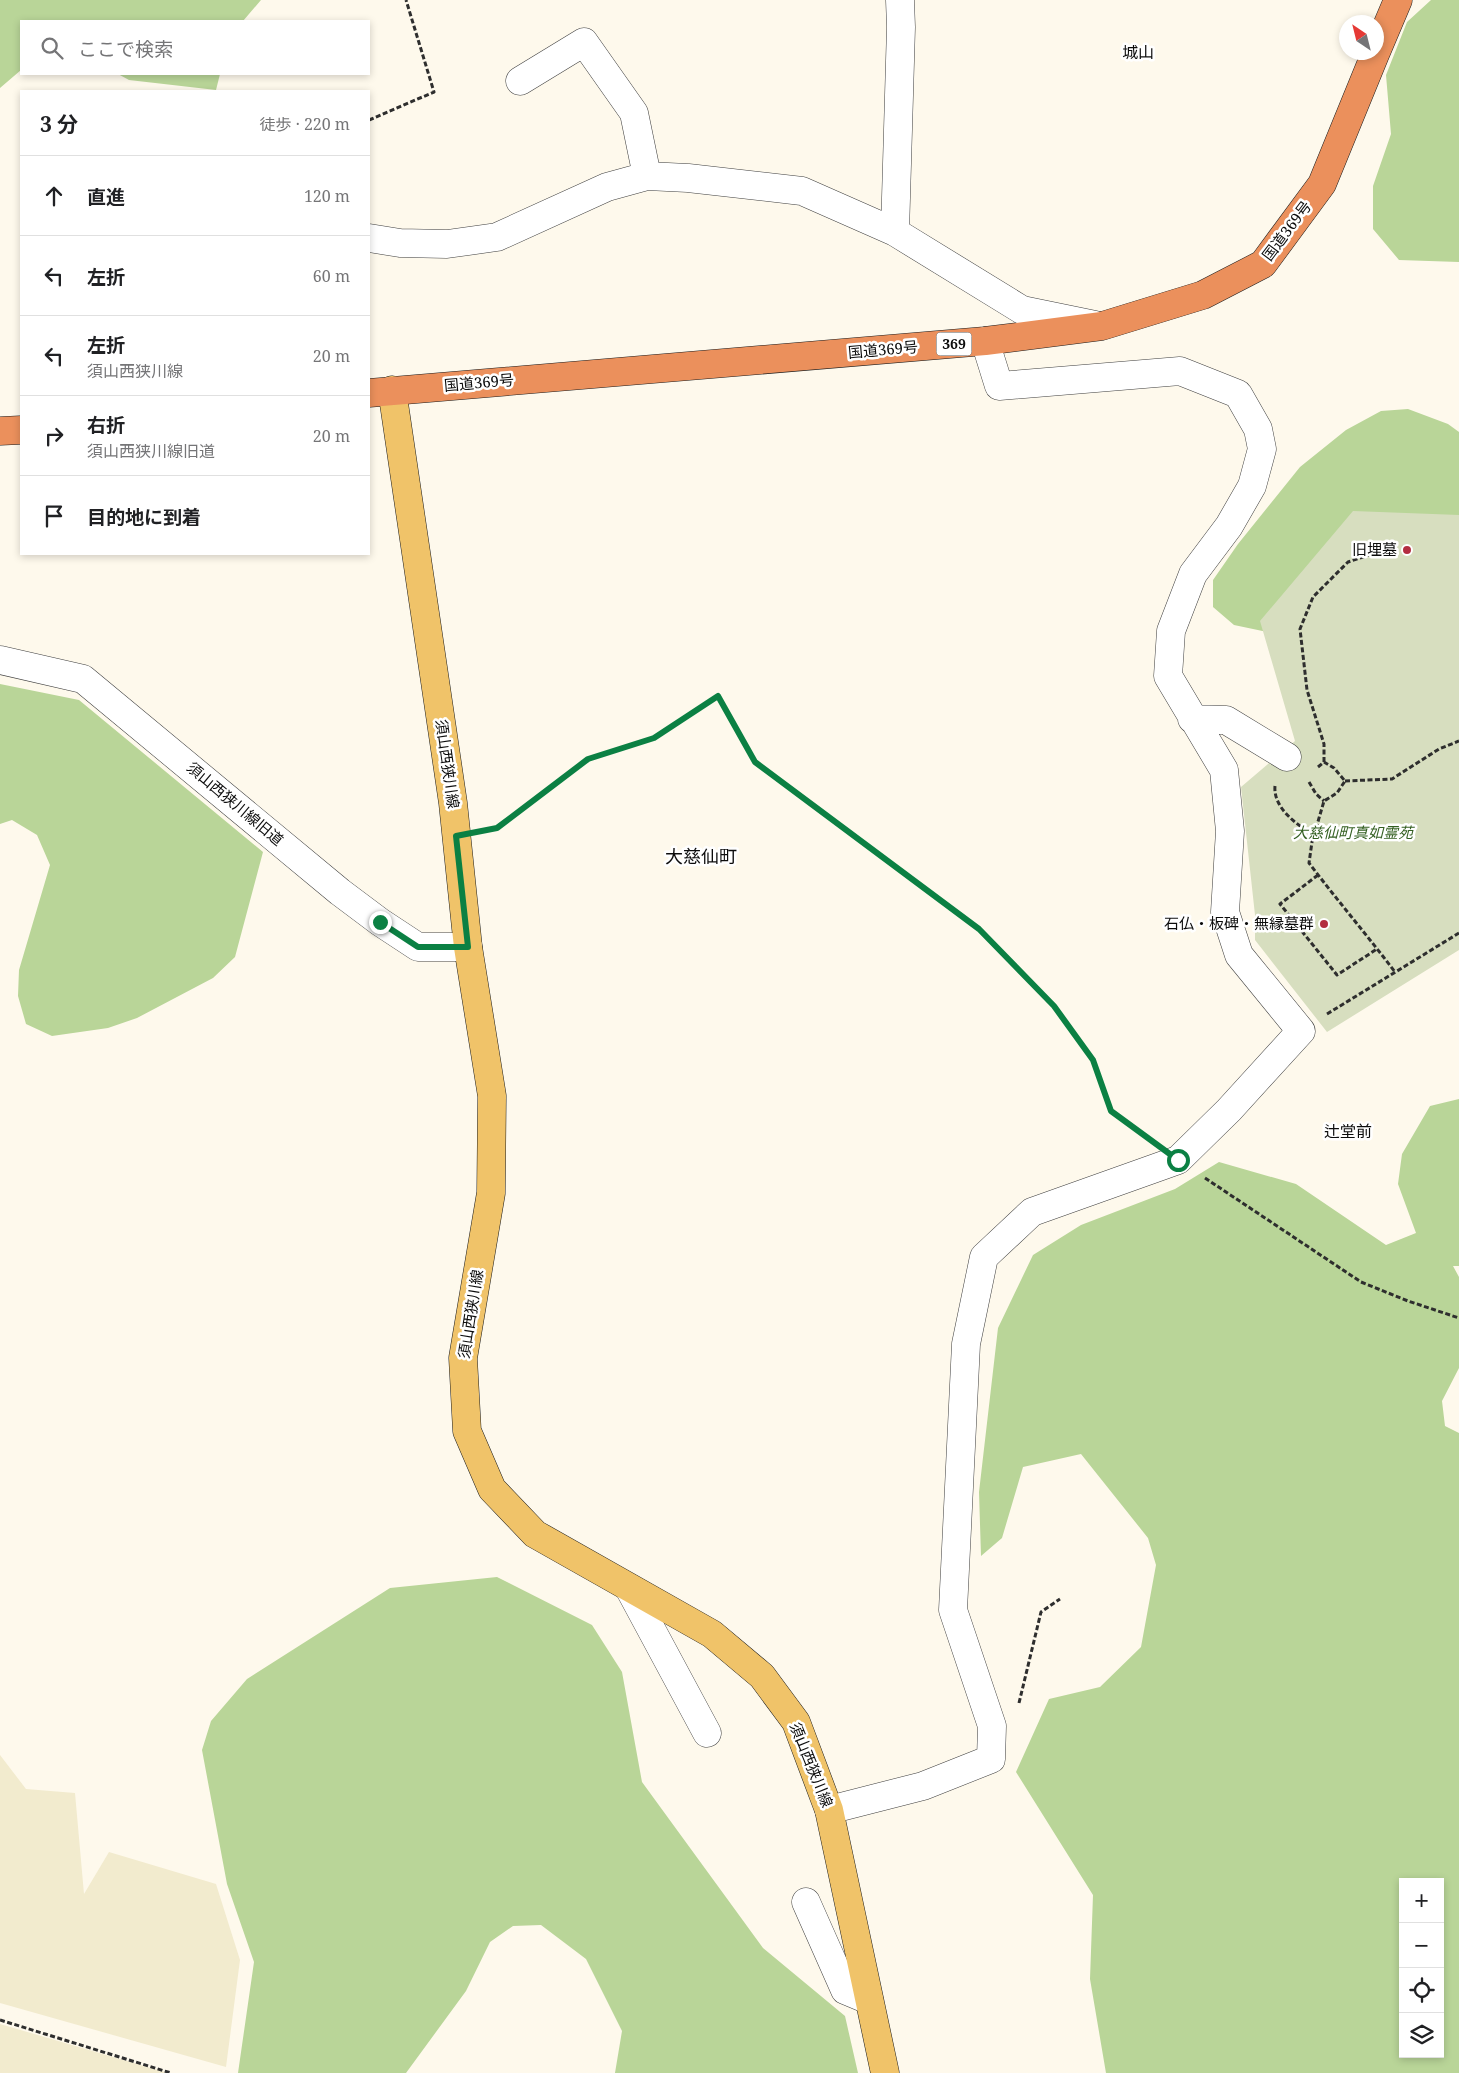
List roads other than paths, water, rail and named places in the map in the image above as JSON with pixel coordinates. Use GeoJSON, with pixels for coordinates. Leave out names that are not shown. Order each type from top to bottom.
{"type":"FeatureCollection","features":[{"type":"Feature","properties":{"kind":"highway","name":"国道369号"},"geometry":{"type":"LineString","coordinates":[[1384,33],[1398,0]]}},
{"type":"Feature","properties":{"kind":"highway","name":"国道369号"},"geometry":{"type":"LineString","coordinates":[[380,391],[984,341],[1102,326],[1203,295],[1263,264],[1322,184],[1373,60]]}},
{"type":"Feature","properties":{"kind":"highway"},"geometry":{"type":"LineString","coordinates":[[0,431],[20,430]]}},
{"type":"Feature","properties":{"kind":"main road","name":"須山西狭川線"},"geometry":{"type":"LineString","coordinates":[[380,391],[453,803],[468,947],[492,1096],[491,1193],[463,1358],[466,1431],[492,1489],[535,1534],[712,1634],[762,1676],[796,1722],[830,1810],[885,2073]]}},
{"type":"Feature","properties":{"kind":"street"},"geometry":{"type":"LineString","coordinates":[[895,232],[901,27],[900,0]]}},
{"type":"Feature","properties":{"kind":"street"},"geometry":{"type":"LineString","coordinates":[[520,81],[584,42],[634,113],[647,176]]}},
{"type":"Feature","properties":{"kind":"street"},"geometry":{"type":"LineString","coordinates":[[370,238],[400,243],[447,244],[497,237],[607,186],[647,176],[688,178],[802,191],[895,232],[1022,310],[1102,326]]}},
{"type":"Feature","properties":{"kind":"street"},"geometry":{"type":"LineString","coordinates":[[830,1810],[923,1786],[991,1759],[992,1726],[953,1610],[966,1344],[984,1257],[1032,1212],[1178,1160],[1229,1110],[1301,1031],[1239,956],[1225,912],[1230,831],[1224,770],[1168,676],[1170,631],[1193,574],[1229,526],[1252,486],[1262,450],[1258,429],[1238,394],[1180,371],[999,386],[984,341]]}},
{"type":"Feature","properties":{"kind":"street","name":"須山西狭川線旧道"},"geometry":{"type":"LineString","coordinates":[[0,660],[83,678],[340,892],[380,922],[418,947],[468,947]]}},
{"type":"Feature","properties":{"kind":"street"},"geometry":{"type":"LineString","coordinates":[[1192,719],[1226,720],[1284,756]]}},
{"type":"Feature","properties":{"kind":"street"},"geometry":{"type":"LineString","coordinates":[[629,1588],[707,1733]]}},
{"type":"Feature","properties":{"kind":"street"},"geometry":{"type":"LineString","coordinates":[[806,1902],[845,1990],[869,2000]]}},
{"type":"Feature","properties":{"kind":"place","name":"旧埋墓"},"geometry":{"type":"Point","coordinates":[1407,550]}},
{"type":"Feature","properties":{"kind":"place","name":"石仏・板碑・無縁墓群"},"geometry":{"type":"Point","coordinates":[1324,924]}},
{"type":"Feature","properties":{"kind":"district","name":"城山"},"geometry":{"type":"Point","coordinates":[1138,52]}},
{"type":"Feature","properties":{"kind":"district","name":"大慈仙町"},"geometry":{"type":"Point","coordinates":[701,857]}},
{"type":"Feature","properties":{"kind":"district","name":"辻堂前"},"geometry":{"type":"Point","coordinates":[1348,1131]}},
{"type":"Feature","properties":{"kind":"park label","name":"大慈仙町真如霊苑"},"geometry":{"type":"Point","coordinates":[1353,833]}}]}
